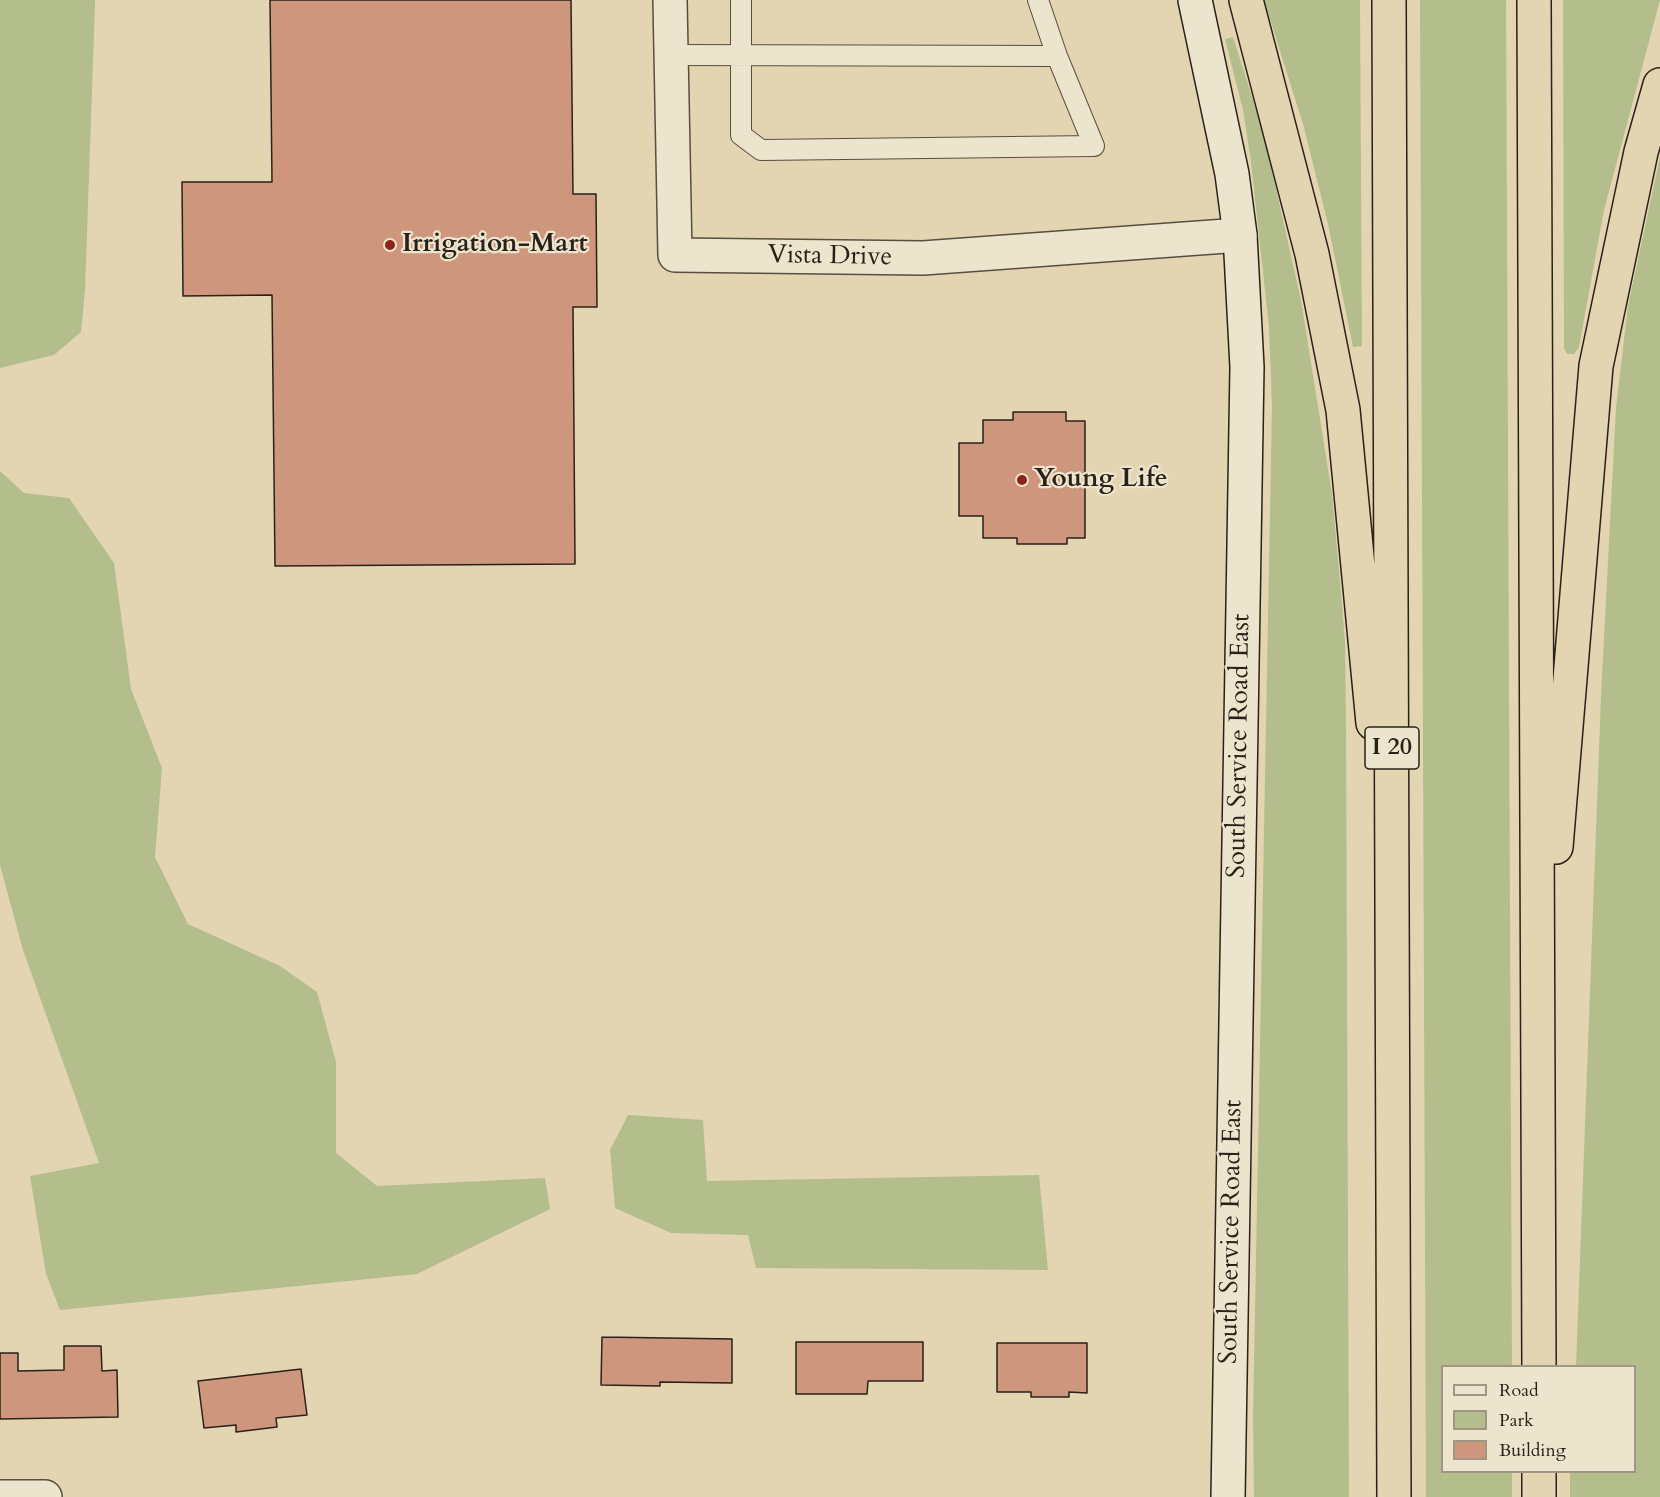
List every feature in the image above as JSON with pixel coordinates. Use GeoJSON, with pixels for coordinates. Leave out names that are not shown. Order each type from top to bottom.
{"type":"FeatureCollection","features":[{"type":"Feature","properties":{"kind":"highway"},"geometry":{"type":"LineString","coordinates":[[1246,0],[1312,254],[1342,410],[1393,926]]}},
{"type":"Feature","properties":{"kind":"highway","name":"I 20"},"geometry":{"type":"LineString","coordinates":[[1389,0],[1395,1497]]}},
{"type":"Feature","properties":{"kind":"highway"},"geometry":{"type":"LineString","coordinates":[[1534,0],[1539,1365]]}},
{"type":"Feature","properties":{"kind":"highway"},"geometry":{"type":"LineString","coordinates":[[1538,1073],[1596,366],[1641,152],[1660,86]]}},
{"type":"Feature","properties":{"kind":"highway"},"geometry":{"type":"LineString","coordinates":[[1539,1473],[1539,1497]]}},
{"type":"Feature","properties":{"kind":"main road","name":"Vista Drive"},"geometry":{"type":"LineString","coordinates":[[670,0],[675,255],[923,258],[1240,235]]}},
{"type":"Feature","properties":{"kind":"main road","name":"South Service Road East"},"geometry":{"type":"LineString","coordinates":[[1195,0],[1232,174],[1240,235],[1247,367],[1227,1497]]}},
{"type":"Feature","properties":{"kind":"main road"},"geometry":{"type":"LineString","coordinates":[[0,1497],[45,1497]]}},
{"type":"Feature","properties":{"kind":"lane"},"geometry":{"type":"LineString","coordinates":[[741,0],[743,55],[741,135],[761,150],[1094,146],[1057,56],[1038,0]]}},
{"type":"Feature","properties":{"kind":"lane"},"geometry":{"type":"LineString","coordinates":[[672,55],[1057,56]]}},
{"type":"Feature","properties":{"kind":"green space"},"geometry":{"type":"Polygon","coordinates":[[[0,0],[95,0],[85,290],[81,332],[54,355],[0,368],[0,0]]]}},
{"type":"Feature","properties":{"kind":"green space"},"geometry":{"type":"Polygon","coordinates":[[[1264,0],[1360,0],[1362,346],[1353,347],[1328,224],[1303,124],[1264,0]]]}},
{"type":"Feature","properties":{"kind":"green space"},"geometry":{"type":"Polygon","coordinates":[[[1420,0],[1506,0],[1512,1365],[1441,1365],[1441,1473],[1512,1473],[1512,1497],[1426,1497],[1420,0]]]}},
{"type":"Feature","properties":{"kind":"green space"},"geometry":{"type":"Polygon","coordinates":[[[1563,0],[1660,0],[1604,210],[1579,347],[1574,354],[1567,354],[1564,348],[1563,0]]]}},
{"type":"Feature","properties":{"kind":"green space"},"geometry":{"type":"Polygon","coordinates":[[[1233,37],[1263,131],[1301,300],[1332,494],[1345,641],[1349,1497],[1254,1497],[1253,1416],[1272,406],[1269,327],[1251,162],[1243,110],[1225,39],[1233,37]]]}},
{"type":"Feature","properties":{"kind":"green space"},"geometry":{"type":"Polygon","coordinates":[[[1660,157],[1660,1497],[1570,1497],[1570,1473],[1636,1473],[1636,1365],[1576,1365],[1601,696],[1616,408],[1628,306],[1660,157]]]}},
{"type":"Feature","properties":{"kind":"green space"},"geometry":{"type":"Polygon","coordinates":[[[0,471],[24,493],[69,498],[114,563],[131,689],[162,768],[155,857],[188,924],[280,966],[317,992],[336,1062],[336,1153],[377,1186],[545,1178],[550,1209],[417,1274],[60,1310],[46,1274],[30,1176],[99,1163],[23,950],[0,865],[0,471]]]}},
{"type":"Feature","properties":{"kind":"green space"},"geometry":{"type":"Polygon","coordinates":[[[628,1115],[703,1120],[707,1181],[1039,1175],[1048,1270],[756,1268],[748,1235],[671,1233],[615,1208],[610,1150],[628,1115]]]}},
{"type":"Feature","properties":{"kind":"building","name":"Irrigation-Mart"},"geometry":{"type":"Polygon","coordinates":[[[270,0],[571,0],[573,194],[596,194],[597,307],[573,307],[575,564],[275,566],[272,295],[183,296],[182,182],[272,182],[270,0]]]}},
{"type":"Feature","properties":{"kind":"building","name":"Young Life"},"geometry":{"type":"Polygon","coordinates":[[[1013,412],[1066,412],[1066,421],[1085,421],[1085,538],[1067,538],[1067,544],[1017,544],[1017,538],[983,538],[983,516],[959,516],[959,443],[983,443],[983,420],[1013,420],[1013,412]]]}},
{"type":"Feature","properties":{"kind":"building"},"geometry":{"type":"Polygon","coordinates":[[[602,1337],[732,1339],[732,1383],[660,1382],[660,1386],[601,1385],[602,1337]]]}},
{"type":"Feature","properties":{"kind":"building"},"geometry":{"type":"Polygon","coordinates":[[[796,1342],[923,1342],[923,1381],[868,1381],[867,1394],[796,1394],[796,1342]]]}},
{"type":"Feature","properties":{"kind":"building"},"geometry":{"type":"Polygon","coordinates":[[[997,1343],[1087,1343],[1087,1393],[1069,1392],[1069,1397],[1031,1397],[1031,1392],[997,1392],[997,1343]]]}},
{"type":"Feature","properties":{"kind":"building"},"geometry":{"type":"Polygon","coordinates":[[[64,1346],[101,1346],[102,1371],[117,1370],[118,1417],[0,1419],[0,1353],[18,1353],[18,1371],[64,1370],[64,1346]]]}},
{"type":"Feature","properties":{"kind":"building"},"geometry":{"type":"Polygon","coordinates":[[[301,1369],[307,1415],[276,1418],[277,1427],[236,1432],[236,1425],[204,1428],[198,1381],[301,1369]]]}},
{"type":"Feature","properties":{"kind":"place","name":"Irrigation-Mart"},"geometry":{"type":"Point","coordinates":[390,245]}},
{"type":"Feature","properties":{"kind":"place","name":"Young Life"},"geometry":{"type":"Point","coordinates":[1022,480]}}]}
